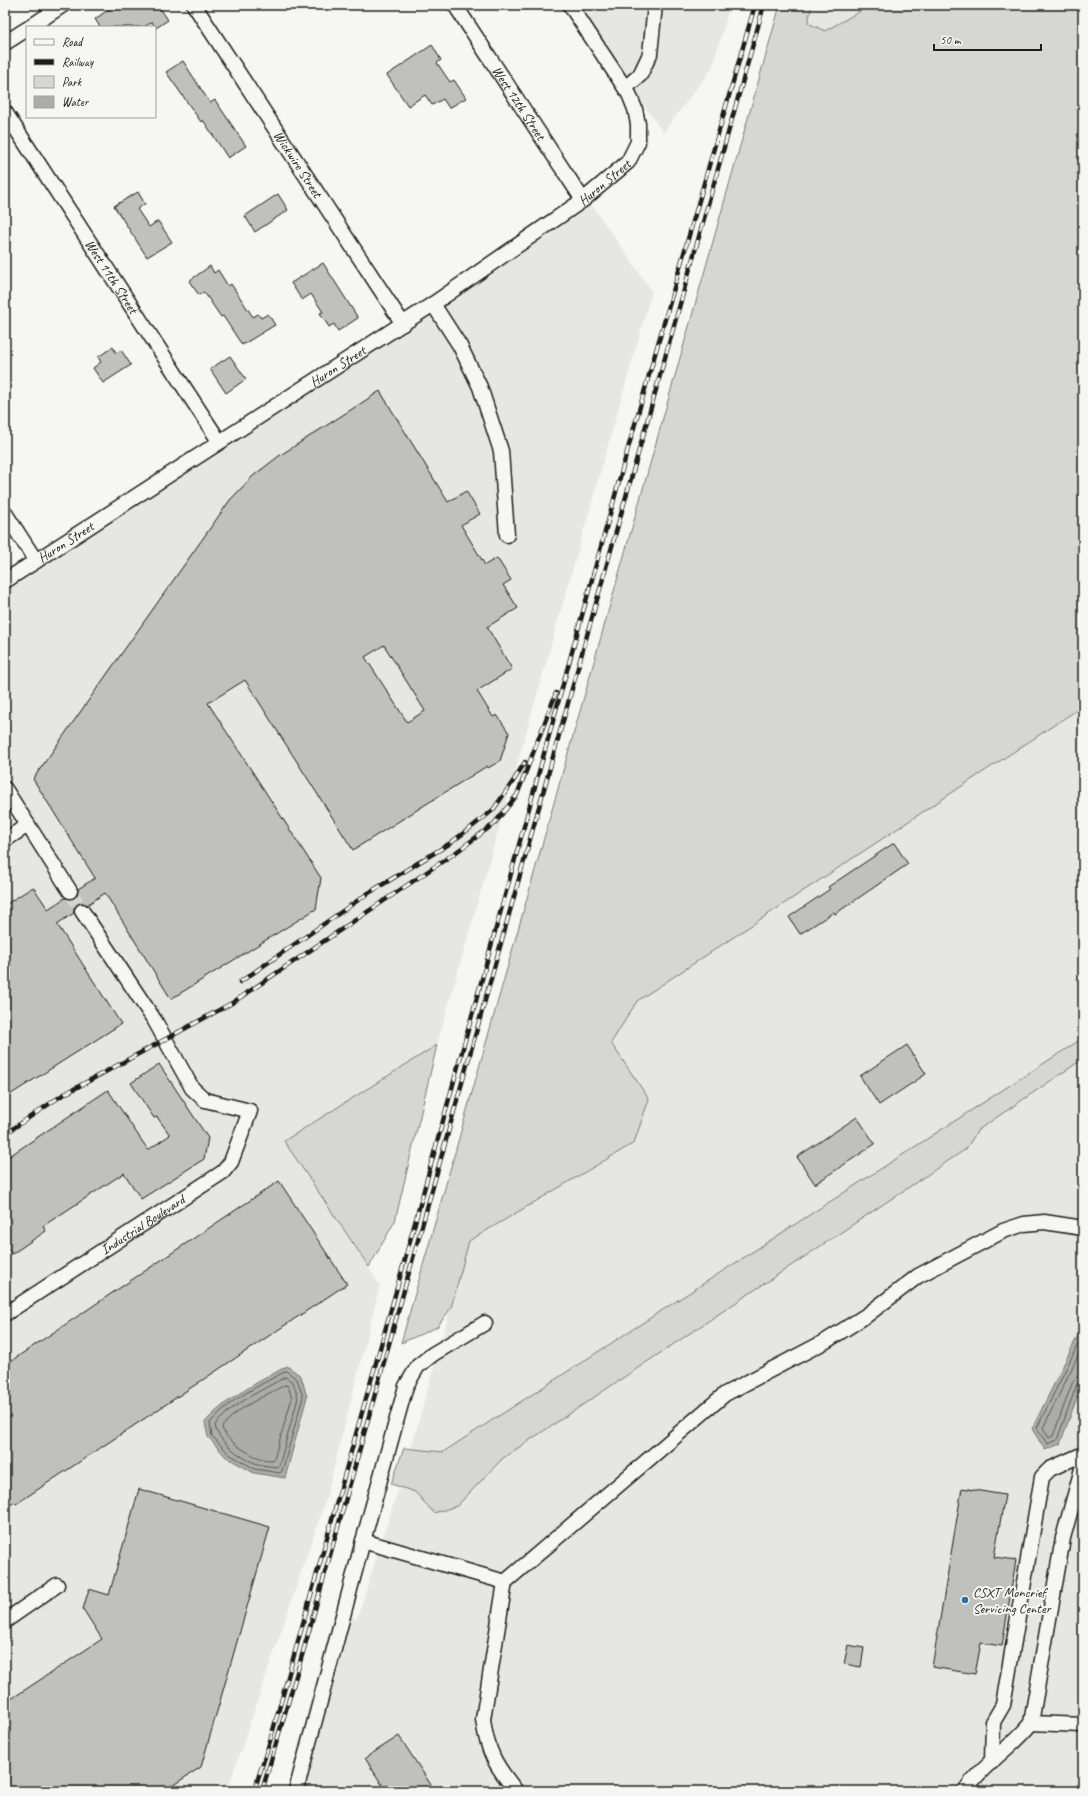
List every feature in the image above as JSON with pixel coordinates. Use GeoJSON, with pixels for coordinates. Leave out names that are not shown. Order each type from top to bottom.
{"type":"FeatureCollection","features":[{"type":"Feature","properties":{"kind":"street"},"geometry":{"type":"LineString","coordinates":[[32,26],[63,5]]}},
{"type":"Feature","properties":{"kind":"street","name":"Wickwire Street"},"geometry":{"type":"LineString","coordinates":[[194,5],[403,324]]}},
{"type":"Feature","properties":{"kind":"street","name":"West 12th Street"},"geometry":{"type":"LineString","coordinates":[[455,5],[583,200]]}},
{"type":"Feature","properties":{"kind":"street"},"geometry":{"type":"LineString","coordinates":[[570,5],[625,88],[640,74],[650,54],[655,5]]}},
{"type":"Feature","properties":{"kind":"street"},"geometry":{"type":"LineString","coordinates":[[5,43],[26,30]]}},
{"type":"Feature","properties":{"kind":"street","name":"Huron Street"},"geometry":{"type":"LineString","coordinates":[[5,581],[403,324],[583,200],[628,162],[638,142],[638,124],[635,108],[625,88]]}},
{"type":"Feature","properties":{"kind":"street","name":"West 11th Street"},"geometry":{"type":"LineString","coordinates":[[5,112],[219,442]]}},
{"type":"Feature","properties":{"kind":"street"},"geometry":{"type":"LineString","coordinates":[[433,304],[460,346],[480,387],[501,451],[507,535]]}},
{"type":"Feature","properties":{"kind":"street"},"geometry":{"type":"LineString","coordinates":[[5,512],[36,561]]}},
{"type":"Feature","properties":{"kind":"street"},"geometry":{"type":"LineString","coordinates":[[5,789],[70,892]]}},
{"type":"Feature","properties":{"kind":"street"},"geometry":{"type":"LineString","coordinates":[[5,840],[28,825]]}},
{"type":"Feature","properties":{"kind":"street","name":"Industrial Boulevard"},"geometry":{"type":"LineString","coordinates":[[5,1314],[223,1172],[231,1162],[250,1111],[205,1100],[192,1088],[155,1021],[82,911]]}},
{"type":"Feature","properties":{"kind":"street"},"geometry":{"type":"LineString","coordinates":[[516,1791],[492,1757],[485,1738],[483,1719],[505,1582],[725,1394],[826,1341],[867,1315],[918,1276],[1002,1231],[1024,1224],[1044,1222],[1083,1228]]}},
{"type":"Feature","properties":{"kind":"street"},"geometry":{"type":"LineString","coordinates":[[296,1791],[406,1386],[418,1366],[433,1354],[485,1323]]}},
{"type":"Feature","properties":{"kind":"street"},"geometry":{"type":"LineString","coordinates":[[992,1762],[993,1722],[1003,1705],[1042,1476],[1050,1469],[1083,1454]]}},
{"type":"Feature","properties":{"kind":"street"},"geometry":{"type":"LineString","coordinates":[[965,1791],[972,1779],[1020,1737],[1031,1723],[1063,1538],[1083,1466]]}},
{"type":"Feature","properties":{"kind":"street"},"geometry":{"type":"LineString","coordinates":[[363,1541],[505,1582]]}},
{"type":"Feature","properties":{"kind":"street"},"geometry":{"type":"LineString","coordinates":[[5,1621],[57,1585]]}},
{"type":"Feature","properties":{"kind":"street"},"geometry":{"type":"LineString","coordinates":[[1031,1723],[1083,1725]]}},
{"type":"Feature","properties":{"kind":"shaded area"},"geometry":{"type":"Polygon","coordinates":[[[577,5],[730,5],[712,68],[663,133],[577,5]]]}},
{"type":"Feature","properties":{"kind":"shaded area"},"geometry":{"type":"Polygon","coordinates":[[[812,5],[871,5],[825,31],[808,23],[812,5]]]}},
{"type":"Feature","properties":{"kind":"shaded area"},"geometry":{"type":"Polygon","coordinates":[[[591,204],[652,291],[437,1045],[284,1141],[380,1285],[326,1499],[227,1791],[5,1791],[5,590],[591,204]]]}},
{"type":"Feature","properties":{"kind":"shaded area"},"geometry":{"type":"Polygon","coordinates":[[[1083,706],[1083,1791],[286,1791],[334,1612],[357,1619],[411,1449],[469,1241],[634,1143],[649,1099],[611,1043],[637,1001],[1083,706]]]}},
{"type":"Feature","properties":{"kind":"green space"},"geometry":{"type":"Polygon","coordinates":[[[780,5],[812,5],[808,23],[825,31],[871,5],[1083,5],[1083,706],[637,1001],[611,1043],[649,1099],[634,1143],[469,1241],[451,1308],[437,1327],[401,1343],[780,5]]]}},
{"type":"Feature","properties":{"kind":"green space"},"geometry":{"type":"Polygon","coordinates":[[[1083,1038],[1083,1059],[978,1130],[966,1149],[503,1458],[457,1506],[434,1513],[415,1492],[391,1484],[404,1448],[443,1452],[1083,1038]]]}},
{"type":"Feature","properties":{"kind":"green space"},"geometry":{"type":"Polygon","coordinates":[[[437,1045],[395,1221],[369,1267],[284,1141],[437,1045]]]}},
{"type":"Feature","properties":{"kind":"water"},"geometry":{"type":"Polygon","coordinates":[[[1083,1325],[1083,1381],[1060,1444],[1045,1450],[1032,1429],[1083,1325]]]}},
{"type":"Feature","properties":{"kind":"water"},"geometry":{"type":"Polygon","coordinates":[[[287,1366],[301,1376],[307,1397],[285,1478],[254,1473],[226,1457],[208,1437],[205,1422],[234,1397],[287,1366]]]}},
{"type":"Feature","properties":{"kind":"building"},"geometry":{"type":"Polygon","coordinates":[[[115,5],[158,5],[168,20],[156,28],[152,22],[146,26],[99,26],[95,19],[115,5]]]}},
{"type":"Feature","properties":{"kind":"building"},"geometry":{"type":"Polygon","coordinates":[[[432,45],[441,60],[437,63],[450,82],[454,80],[466,98],[449,108],[443,99],[432,105],[425,95],[408,106],[387,75],[432,45]]]}},
{"type":"Feature","properties":{"kind":"building"},"geometry":{"type":"Polygon","coordinates":[[[183,61],[210,103],[215,100],[246,146],[228,158],[203,120],[201,122],[166,72],[183,61]]]}},
{"type":"Feature","properties":{"kind":"building"},"geometry":{"type":"Polygon","coordinates":[[[138,192],[145,204],[137,209],[149,227],[158,221],[172,242],[147,257],[114,206],[138,192]]]}},
{"type":"Feature","properties":{"kind":"building"},"geometry":{"type":"Polygon","coordinates":[[[278,194],[288,210],[255,232],[245,216],[278,194]]]}},
{"type":"Feature","properties":{"kind":"building"},"geometry":{"type":"Polygon","coordinates":[[[323,263],[358,318],[338,331],[334,324],[329,327],[320,313],[323,312],[311,294],[302,300],[291,283],[323,263]]]}},
{"type":"Feature","properties":{"kind":"building"},"geometry":{"type":"Polygon","coordinates":[[[210,266],[214,273],[218,270],[228,286],[231,284],[253,317],[258,314],[261,318],[268,314],[275,325],[242,345],[223,316],[221,317],[204,292],[199,295],[189,281],[210,266]]]}},
{"type":"Feature","properties":{"kind":"building"},"geometry":{"type":"Polygon","coordinates":[[[113,347],[116,353],[121,350],[131,365],[103,383],[93,368],[101,362],[98,357],[113,347]]]}},
{"type":"Feature","properties":{"kind":"building"},"geometry":{"type":"Polygon","coordinates":[[[230,356],[246,379],[226,393],[210,369],[230,356]]]}},
{"type":"Feature","properties":{"kind":"building"},"geometry":{"type":"Polygon","coordinates":[[[380,391],[448,502],[466,491],[480,514],[461,525],[485,565],[497,558],[511,580],[503,585],[518,608],[487,627],[512,669],[477,691],[493,717],[497,715],[509,733],[500,761],[488,768],[487,766],[353,850],[245,680],[208,703],[321,878],[316,909],[171,999],[105,893],[87,905],[82,903],[78,904],[74,908],[74,913],[57,924],[121,1024],[5,1098],[5,905],[33,887],[48,909],[65,898],[75,898],[78,895],[78,889],[95,878],[33,779],[230,500],[253,476],[279,456],[380,391]],[[384,645],[365,657],[407,722],[425,711],[384,645]]]}},
{"type":"Feature","properties":{"kind":"building"},"geometry":{"type":"Polygon","coordinates":[[[894,843],[908,864],[835,914],[834,912],[800,934],[789,917],[830,889],[828,887],[894,843]]]}},
{"type":"Feature","properties":{"kind":"building"},"geometry":{"type":"Polygon","coordinates":[[[907,1045],[926,1074],[879,1105],[860,1076],[907,1045]]]}},
{"type":"Feature","properties":{"kind":"building"},"geometry":{"type":"Polygon","coordinates":[[[159,1064],[208,1138],[204,1159],[141,1199],[124,1173],[43,1226],[46,1231],[12,1254],[5,1244],[5,1159],[108,1090],[148,1150],[170,1135],[157,1117],[154,1118],[131,1083],[159,1064]]]}},
{"type":"Feature","properties":{"kind":"building"},"geometry":{"type":"Polygon","coordinates":[[[857,1117],[875,1144],[815,1184],[797,1157],[857,1117]]]}},
{"type":"Feature","properties":{"kind":"building"},"geometry":{"type":"Polygon","coordinates":[[[279,1181],[347,1284],[16,1504],[15,1502],[5,1508],[5,1365],[279,1181]]]}},
{"type":"Feature","properties":{"kind":"building","name":"CSXT Moncrief Servicing Center"},"geometry":{"type":"Polygon","coordinates":[[[962,1488],[1005,1495],[994,1557],[1016,1560],[1002,1646],[981,1643],[975,1674],[932,1667],[962,1488]]]}},
{"type":"Feature","properties":{"kind":"building"},"geometry":{"type":"Polygon","coordinates":[[[139,1489],[270,1527],[201,1767],[164,1791],[5,1791],[5,1703],[102,1639],[83,1609],[89,1589],[109,1595],[139,1489]]]}},
{"type":"Feature","properties":{"kind":"building"},"geometry":{"type":"Polygon","coordinates":[[[848,1645],[864,1648],[861,1667],[844,1664],[848,1645]]]}},
{"type":"Feature","properties":{"kind":"building"},"geometry":{"type":"Polygon","coordinates":[[[399,1736],[435,1791],[386,1791],[365,1758],[399,1736]]]}},
{"type":"Feature","properties":{"kind":"tunnel"},"geometry":{"type":"LineString","coordinates":[[70,891],[82,911]]}},
{"type":"Feature","properties":{"kind":"railway"},"geometry":{"type":"LineString","coordinates":[[254,1791],[270,1741],[400,1277],[627,452],[755,5]]}},
{"type":"Feature","properties":{"kind":"railway"},"geometry":{"type":"LineString","coordinates":[[262,1791],[303,1652],[764,5]]}},
{"type":"Feature","properties":{"kind":"railway"},"geometry":{"type":"LineString","coordinates":[[5,1134],[61,1096],[232,1003],[455,853],[494,824],[517,795],[556,693]]}},
{"type":"Feature","properties":{"kind":"railway"},"geometry":{"type":"LineString","coordinates":[[240,982],[367,894],[449,844],[473,826],[493,810],[525,762]]}},
{"type":"Feature","properties":{"kind":"place","name":"CSXT Moncrief Servicing Center"},"geometry":{"type":"Point","coordinates":[965,1600]}}]}
